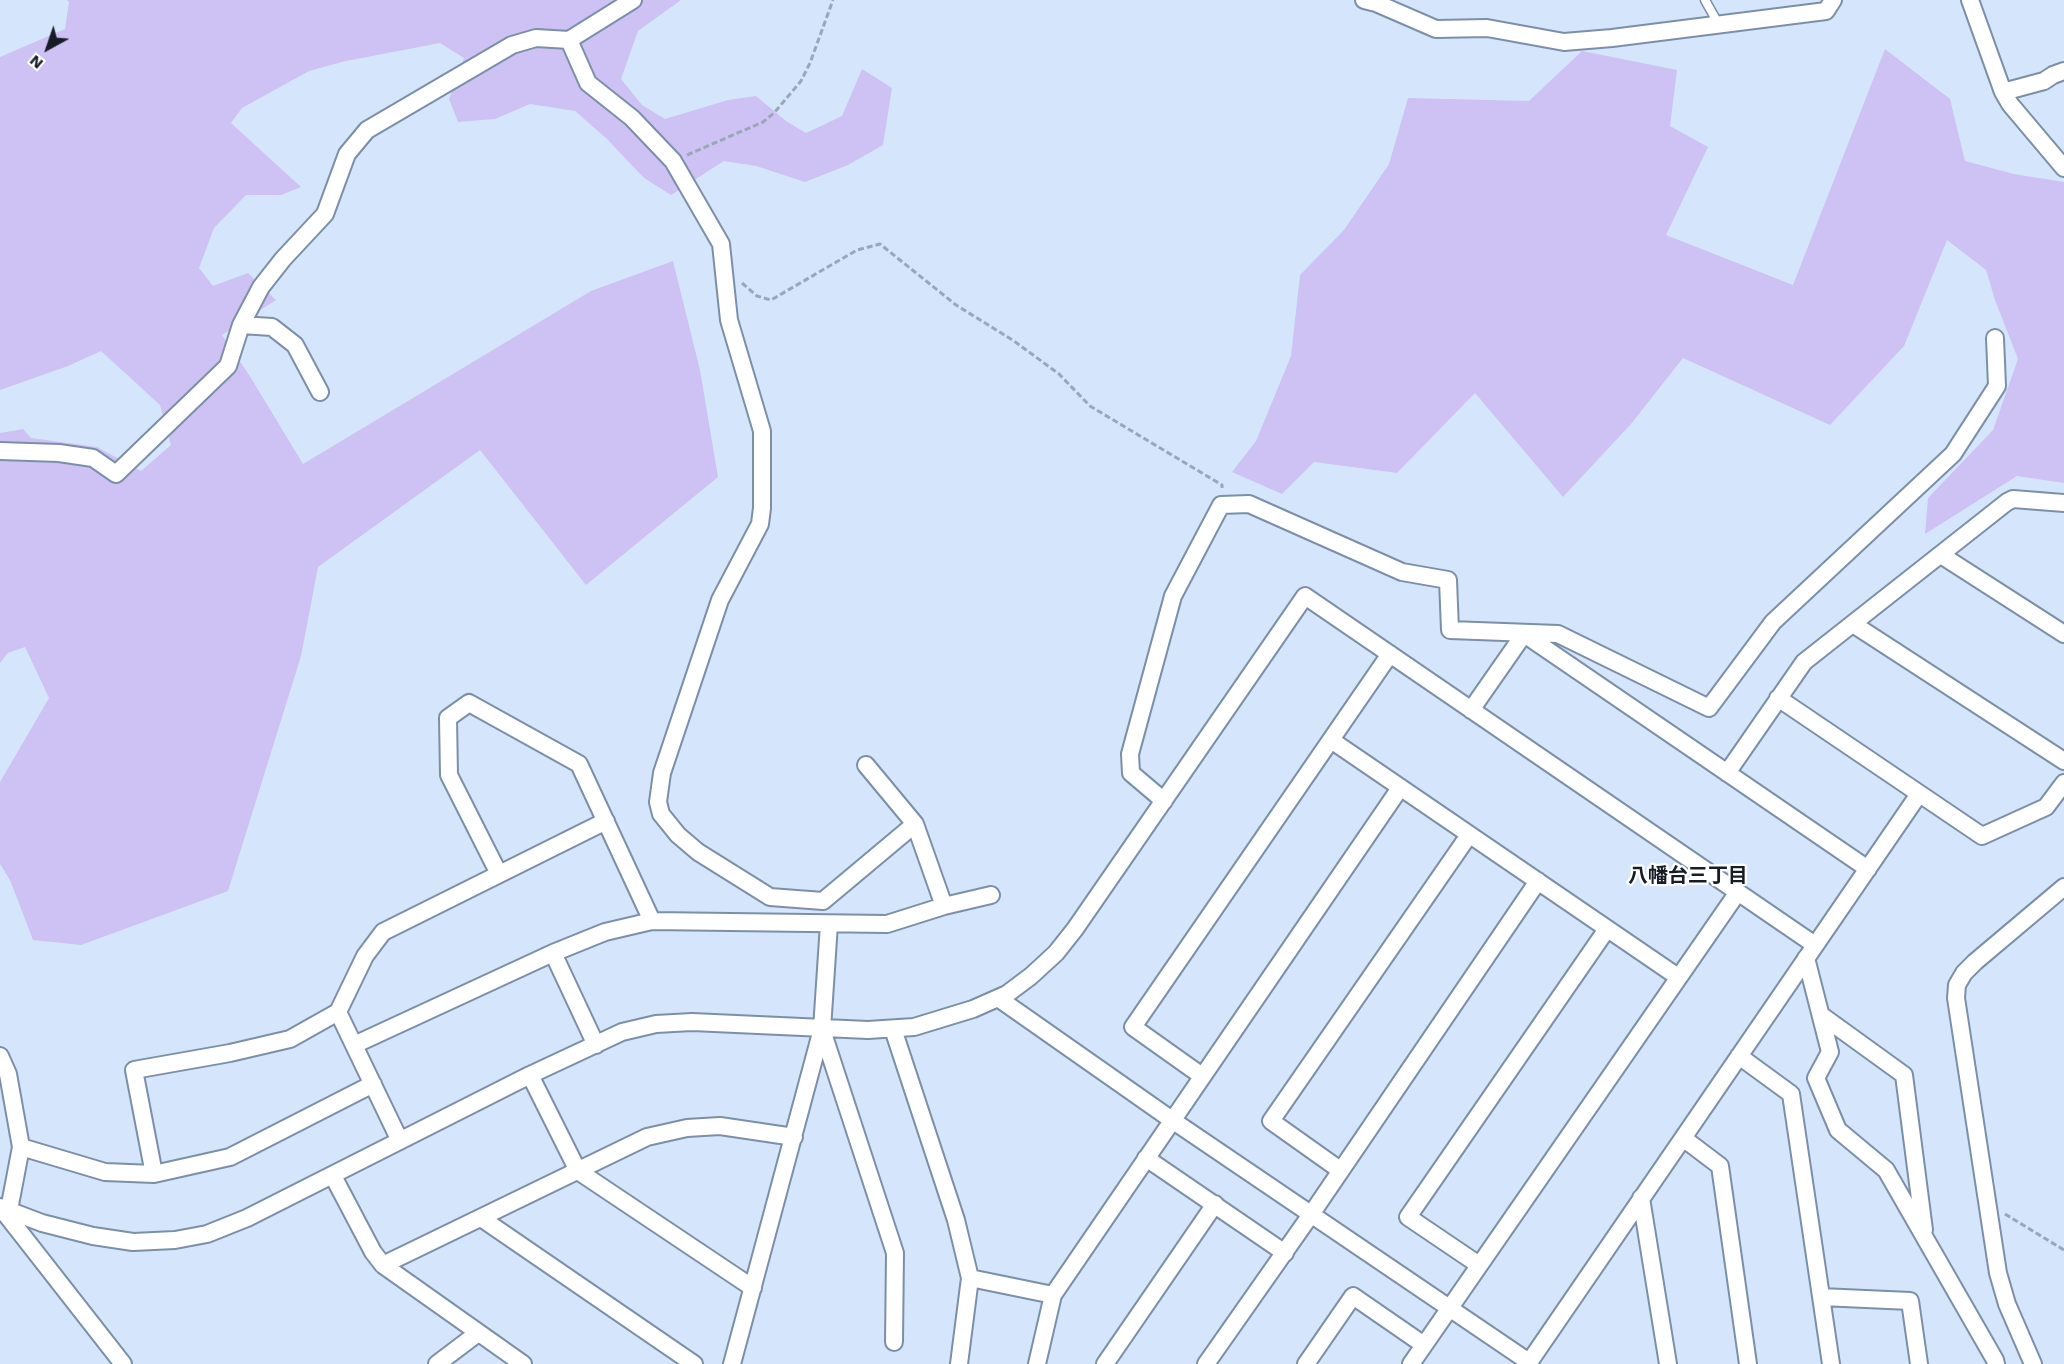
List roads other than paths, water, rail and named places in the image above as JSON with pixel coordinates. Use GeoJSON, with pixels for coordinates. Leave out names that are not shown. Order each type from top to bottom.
{"type":"FeatureCollection","features":[{"type":"Feature","properties":{"kind":"street"},"geometry":{"type":"LineString","coordinates":[[0,451],[59,453],[93,458],[116,474],[228,366],[241,325],[261,287],[283,259],[325,214],[347,154],[367,130],[512,45],[536,38],[569,40],[633,0]]}},
{"type":"Feature","properties":{"kind":"street"},"geometry":{"type":"LineString","coordinates":[[1364,0],[1436,29],[1487,28],[1564,42],[1826,11],[1833,0]]}},
{"type":"Feature","properties":{"kind":"street"},"geometry":{"type":"LineString","coordinates":[[1970,0],[2003,92],[2010,104],[2064,168]]}},
{"type":"Feature","properties":{"kind":"street"},"geometry":{"type":"LineString","coordinates":[[569,40],[588,83],[632,118],[673,161],[721,244],[729,320],[762,431],[760,524],[720,600],[662,773],[658,802],[661,814],[678,835],[698,852],[770,897],[823,900],[915,824]]}},
{"type":"Feature","properties":{"kind":"street"},"geometry":{"type":"LineString","coordinates":[[2003,92],[2044,81],[2064,71]]}},
{"type":"Feature","properties":{"kind":"street"},"geometry":{"type":"LineString","coordinates":[[241,325],[272,327],[295,345],[320,392]]}},
{"type":"Feature","properties":{"kind":"street"},"geometry":{"type":"LineString","coordinates":[[1164,801],[1131,773],[1130,754],[1173,596],[1221,505],[1249,504],[1402,572],[1448,580],[1450,630],[1558,634],[1708,708],[1773,622],[1953,454],[1997,386],[1995,338]]}},
{"type":"Feature","properties":{"kind":"street"},"geometry":{"type":"LineString","coordinates":[[1727,773],[1804,662],[2007,502],[2013,499],[2064,503]]}},
{"type":"Feature","properties":{"kind":"street"},"geometry":{"type":"LineString","coordinates":[[1941,555],[2064,634]]}},
{"type":"Feature","properties":{"kind":"street"},"geometry":{"type":"LineString","coordinates":[[123,1364],[0,1207],[42,1223],[93,1236],[133,1242],[207,1234],[247,1218],[530,1075],[622,1032],[656,1023],[692,1022],[822,1029],[868,1030],[914,1027],[973,1009],[1007,994],[1031,976],[1062,945],[1082,920],[1305,596],[1738,892],[1811,952],[1821,1015],[1830,1052],[1816,1078],[1838,1130],[1886,1170],[1996,1364]]}},
{"type":"Feature","properties":{"kind":"street"},"geometry":{"type":"LineString","coordinates":[[1853,624],[2064,761]]}},
{"type":"Feature","properties":{"kind":"street"},"geometry":{"type":"LineString","coordinates":[[1471,710],[1524,634]]}},
{"type":"Feature","properties":{"kind":"street"},"geometry":{"type":"LineString","coordinates":[[1524,634],[1868,869]]}},
{"type":"Feature","properties":{"kind":"street"},"geometry":{"type":"LineString","coordinates":[[1202,1076],[1133,1026],[1390,654]]}},
{"type":"Feature","properties":{"kind":"street"},"geometry":{"type":"LineString","coordinates":[[1778,698],[1982,836],[2046,807],[2064,783]]}},
{"type":"Feature","properties":{"kind":"street"},"geometry":{"type":"LineString","coordinates":[[499,874],[448,775],[448,718],[469,703],[579,764],[652,921]]}},
{"type":"Feature","properties":{"kind":"street"},"geometry":{"type":"LineString","coordinates":[[1331,740],[1678,978]]}},
{"type":"Feature","properties":{"kind":"street"},"geometry":{"type":"LineString","coordinates":[[867,765],[915,824],[944,906]]}},
{"type":"Feature","properties":{"kind":"street"},"geometry":{"type":"LineString","coordinates":[[1036,1364],[1053,1295],[1400,788]]}},
{"type":"Feature","properties":{"kind":"street"},"geometry":{"type":"LineString","coordinates":[[998,998],[1172,1120],[1312,1213],[1529,1363],[1919,794]]}},
{"type":"Feature","properties":{"kind":"street"},"geometry":{"type":"LineString","coordinates":[[154,1174],[134,1070],[230,1053],[290,1039],[338,1012],[365,956],[383,932],[606,821]]}},
{"type":"Feature","properties":{"kind":"street"},"geometry":{"type":"LineString","coordinates":[[1340,1170],[1271,1121],[1469,835]]}},
{"type":"Feature","properties":{"kind":"street"},"geometry":{"type":"LineString","coordinates":[[1206,1364],[1285,1253],[1538,881]]}},
{"type":"Feature","properties":{"kind":"street"},"geometry":{"type":"LineString","coordinates":[[2033,1364],[2007,1304],[1998,1273],[1957,1008],[1957,985],[1975,962],[2064,887]]}},
{"type":"Feature","properties":{"kind":"street"},"geometry":{"type":"LineString","coordinates":[[1411,1364],[1738,892]]}},
{"type":"Feature","properties":{"kind":"street"},"geometry":{"type":"LineString","coordinates":[[354,1045],[553,952],[605,932],[652,921],[887,924],[944,906],[991,895]]}},
{"type":"Feature","properties":{"kind":"street"},"geometry":{"type":"LineString","coordinates":[[732,1364],[822,1029],[828,924]]}},
{"type":"Feature","properties":{"kind":"street"},"geometry":{"type":"LineString","coordinates":[[1479,1266],[1408,1217],[1607,929]]}},
{"type":"Feature","properties":{"kind":"street"},"geometry":{"type":"LineString","coordinates":[[553,952],[596,1044]]}},
{"type":"Feature","properties":{"kind":"street"},"geometry":{"type":"LineString","coordinates":[[338,1012],[400,1142]]}},
{"type":"Feature","properties":{"kind":"street"},"geometry":{"type":"LineString","coordinates":[[1821,1015],[1904,1075],[1924,1237]]}},
{"type":"Feature","properties":{"kind":"street"},"geometry":{"type":"LineString","coordinates":[[822,1029],[895,1253],[894,1342]]}},
{"type":"Feature","properties":{"kind":"street"},"geometry":{"type":"LineString","coordinates":[[893,1029],[956,1220],[970,1278],[959,1364]]}},
{"type":"Feature","properties":{"kind":"street"},"geometry":{"type":"LineString","coordinates":[[0,1056],[8,1074],[21,1147],[9,1210]]}},
{"type":"Feature","properties":{"kind":"street"},"geometry":{"type":"LineString","coordinates":[[1739,1056],[1791,1094],[1832,1364]]}},
{"type":"Feature","properties":{"kind":"street"},"geometry":{"type":"LineString","coordinates":[[530,1075],[578,1171],[753,1288]]}},
{"type":"Feature","properties":{"kind":"street"},"geometry":{"type":"LineString","coordinates":[[21,1147],[105,1173],[154,1174],[230,1157],[373,1084]]}},
{"type":"Feature","properties":{"kind":"street"},"geometry":{"type":"LineString","coordinates":[[382,1265],[647,1137],[687,1128],[720,1126],[794,1137]]}},
{"type":"Feature","properties":{"kind":"street"},"geometry":{"type":"LineString","coordinates":[[1683,1138],[1720,1166],[1748,1364]]}},
{"type":"Feature","properties":{"kind":"street"},"geometry":{"type":"LineString","coordinates":[[1146,1158],[1285,1253]]}},
{"type":"Feature","properties":{"kind":"street"},"geometry":{"type":"LineString","coordinates":[[333,1176],[382,1265],[523,1364]]}},
{"type":"Feature","properties":{"kind":"street"},"geometry":{"type":"LineString","coordinates":[[1641,1198],[1668,1364]]}},
{"type":"Feature","properties":{"kind":"street"},"geometry":{"type":"LineString","coordinates":[[1105,1364],[1215,1204]]}},
{"type":"Feature","properties":{"kind":"street"},"geometry":{"type":"LineString","coordinates":[[481,1218],[694,1364]]}},
{"type":"Feature","properties":{"kind":"street"},"geometry":{"type":"LineString","coordinates":[[970,1278],[1053,1295]]}},
{"type":"Feature","properties":{"kind":"street"},"geometry":{"type":"LineString","coordinates":[[1306,1364],[1353,1296],[1424,1345]]}},
{"type":"Feature","properties":{"kind":"street"},"geometry":{"type":"LineString","coordinates":[[1821,1297],[1910,1301],[1919,1364]]}},
{"type":"Feature","properties":{"kind":"street"},"geometry":{"type":"LineString","coordinates":[[437,1364],[478,1333]]}},
{"type":"Feature","properties":{"kind":"lane"},"geometry":{"type":"LineString","coordinates":[[1705,0],[1719,25]]}},
{"type":"Feature","properties":{"kind":"district","name":"八幡台三丁目"},"geometry":{"type":"Point","coordinates":[1688,876]}}]}
